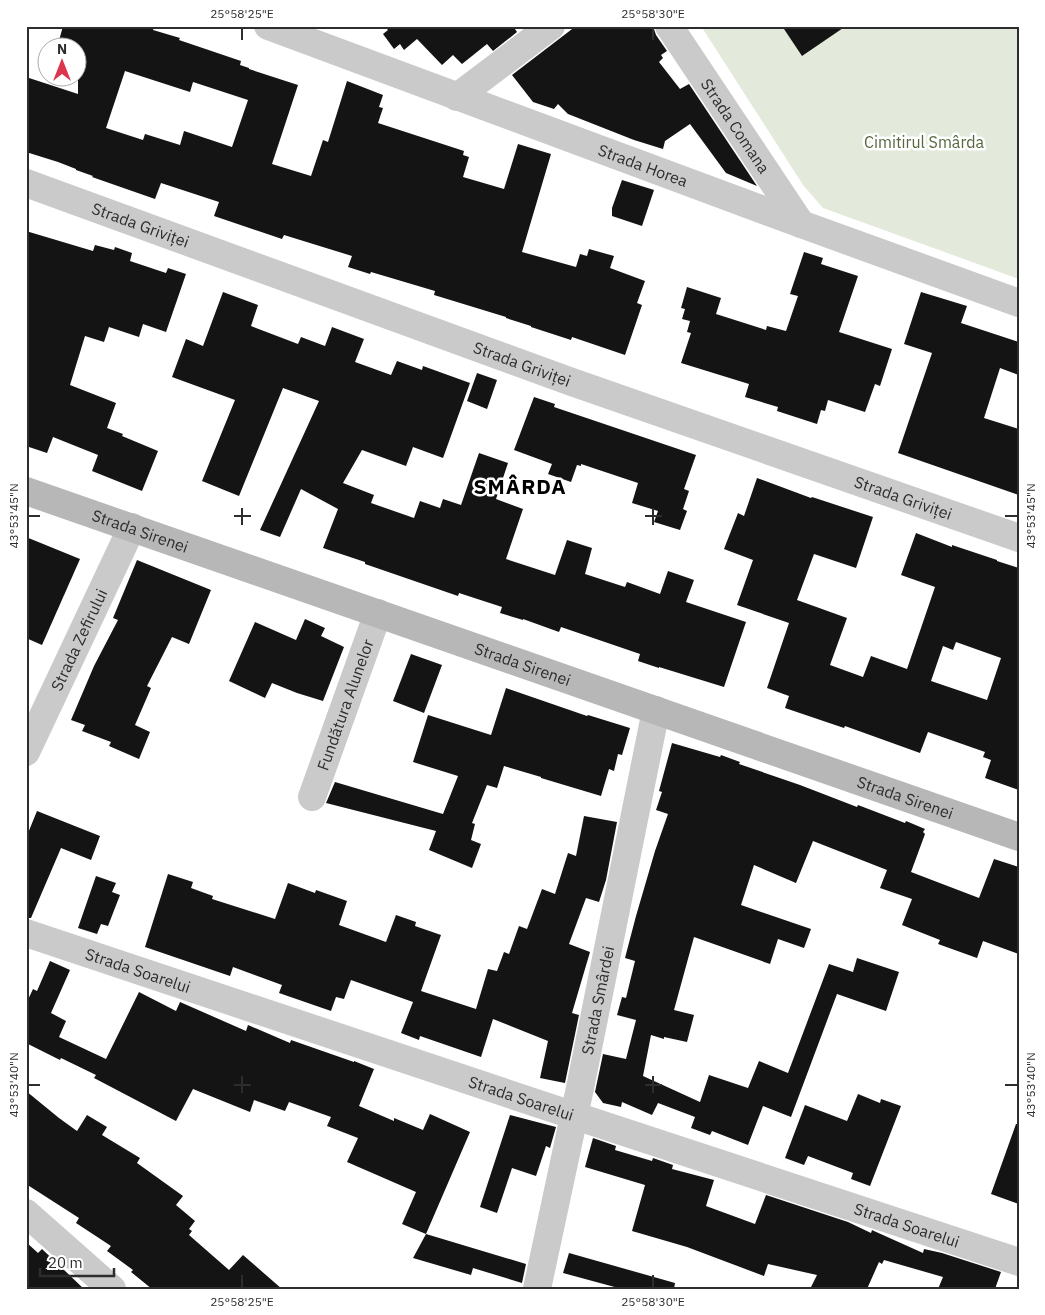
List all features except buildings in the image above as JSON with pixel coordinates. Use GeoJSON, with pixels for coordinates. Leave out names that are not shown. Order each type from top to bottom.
{"type":"FeatureCollection","features":[{"type":"Feature","properties":{"kind":"street","name":"Strada Horea"},"geometry":{"type":"LineString","coordinates":[[268,26],[1019,303]]}},
{"type":"Feature","properties":{"kind":"street"},"geometry":{"type":"LineString","coordinates":[[458,97],[551,26]]}},
{"type":"Feature","properties":{"kind":"street","name":"Strada Comana"},"geometry":{"type":"LineString","coordinates":[[670,26],[801,224]]}},
{"type":"Feature","properties":{"kind":"street","name":"Strada Griviței"},"geometry":{"type":"LineString","coordinates":[[26,183],[579,384],[1019,538]]}},
{"type":"Feature","properties":{"kind":"street","name":"Strada Sirenei"},"geometry":{"type":"LineString","coordinates":[[26,491],[1019,837]]}},
{"type":"Feature","properties":{"kind":"street","name":"Strada Zefirului"},"geometry":{"type":"LineString","coordinates":[[26,752],[132,527]]}},
{"type":"Feature","properties":{"kind":"street","name":"Fundătura Alunelor"},"geometry":{"type":"LineString","coordinates":[[312,797],[378,613]]}},
{"type":"Feature","properties":{"kind":"street","name":"Strada Smârdei"},"geometry":{"type":"LineString","coordinates":[[537,1289],[656,710]]}},
{"type":"Feature","properties":{"kind":"street","name":"Strada Soarelui"},"geometry":{"type":"LineString","coordinates":[[26,933],[1019,1262]]}},
{"type":"Feature","properties":{"kind":"street"},"geometry":{"type":"LineString","coordinates":[[26,1213],[112,1289]]}},
{"type":"Feature","properties":{"kind":"green space","name":"Cimitirul Smârda"},"geometry":{"type":"Polygon","coordinates":[[[701,26],[1019,26],[1019,279],[823,208],[803,185],[701,26]]]}},
{"type":"Feature","properties":{"kind":"district","name":"SMÂRDA"},"geometry":{"type":"Point","coordinates":[520,487]}}]}
